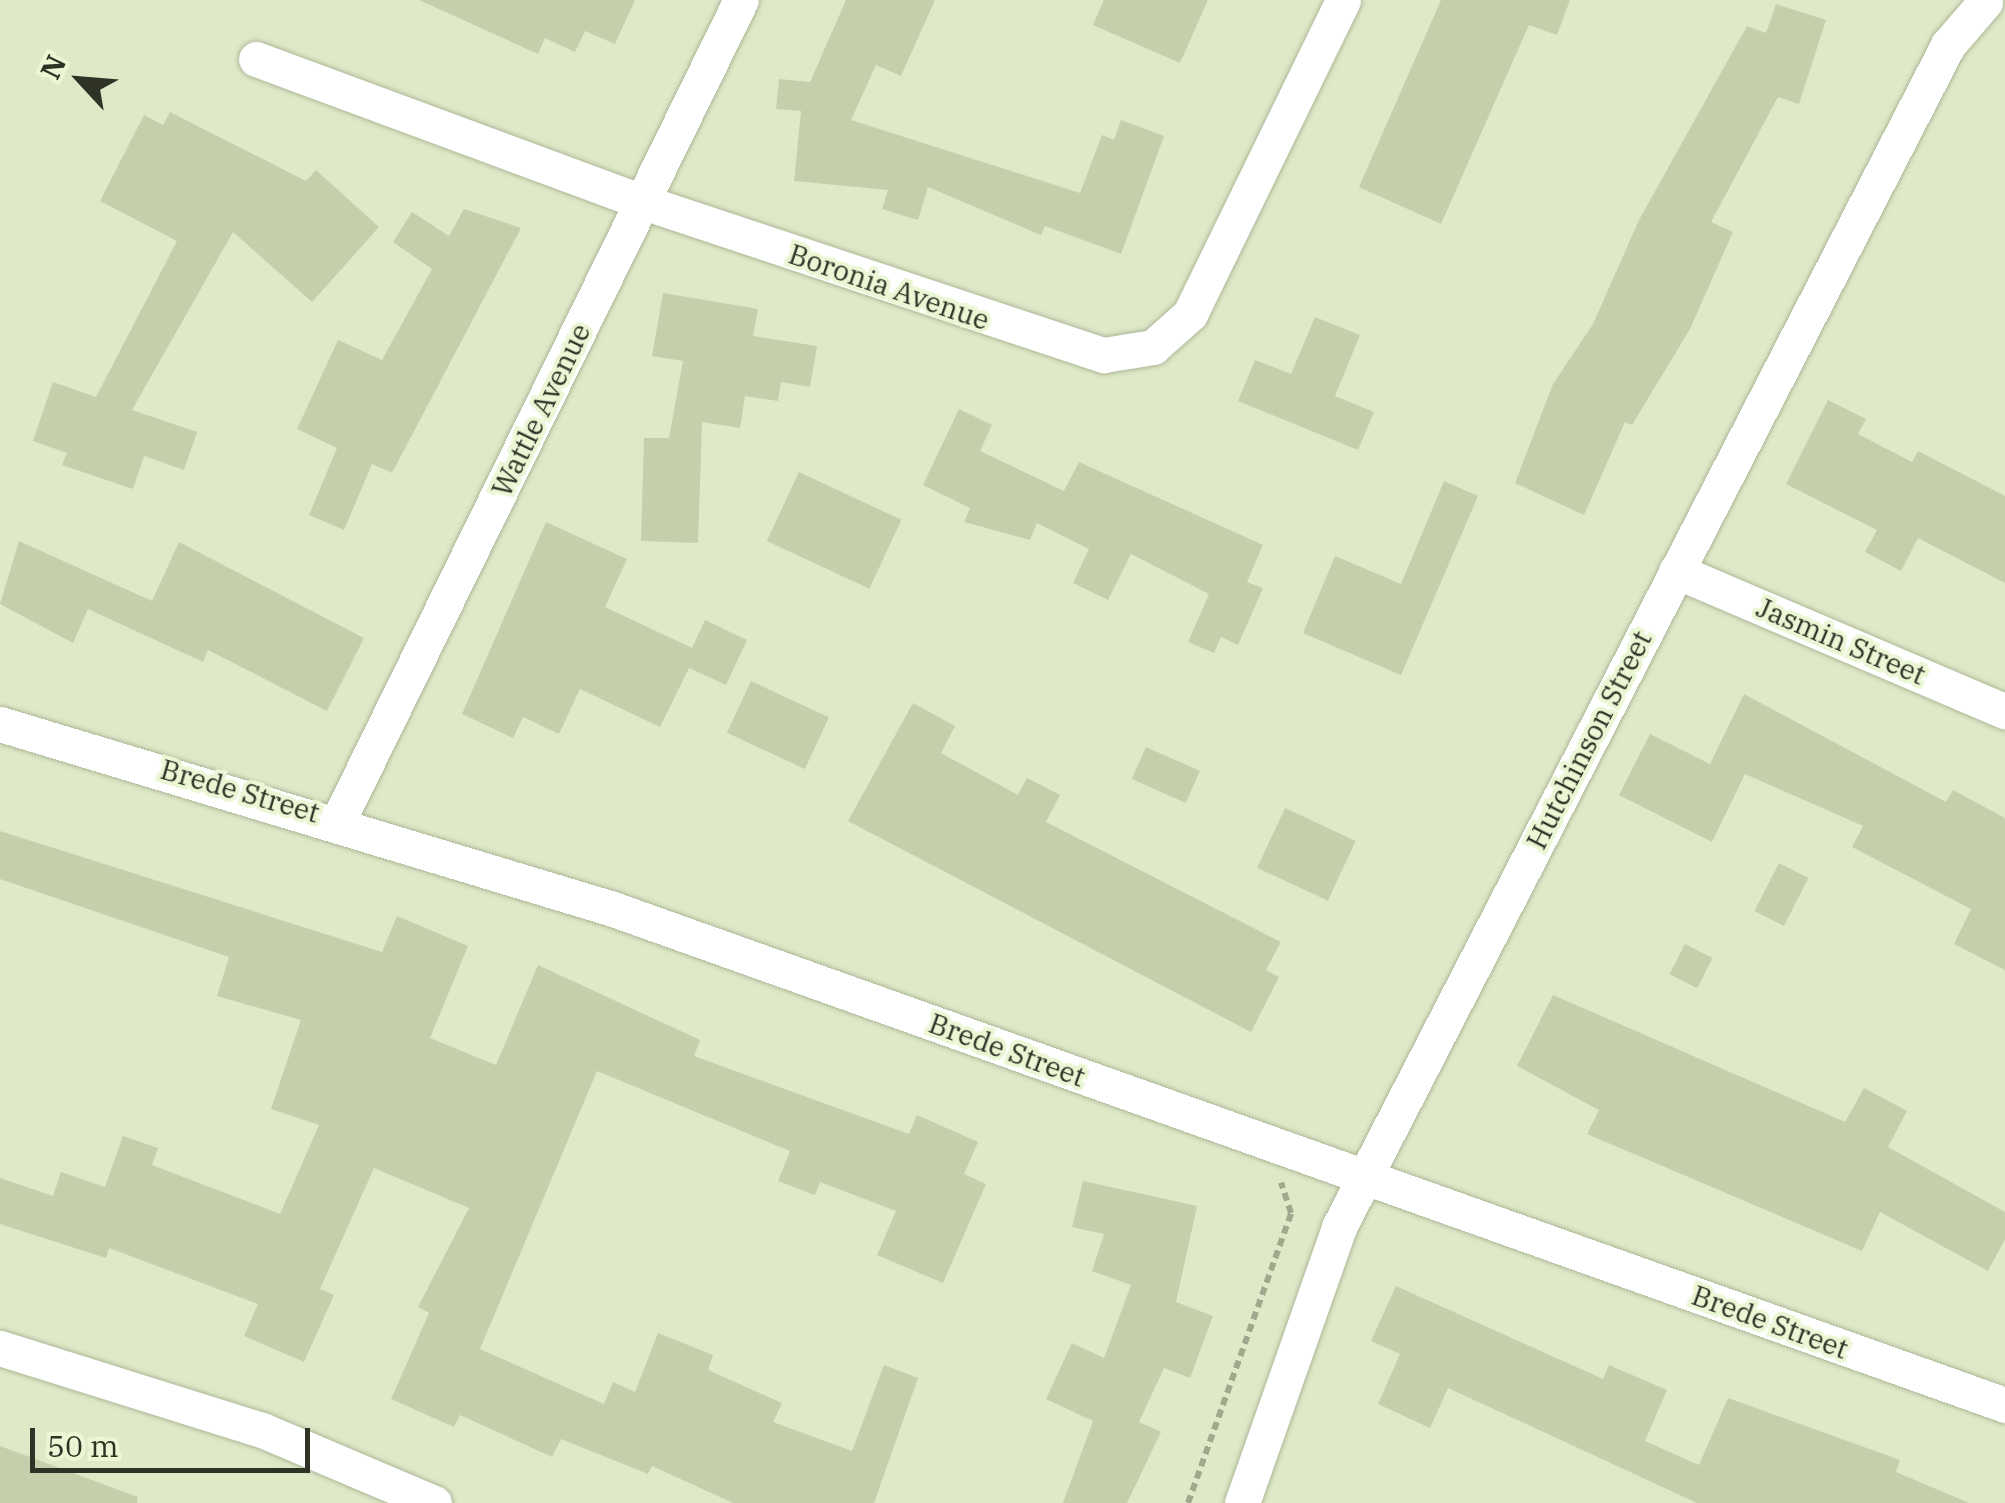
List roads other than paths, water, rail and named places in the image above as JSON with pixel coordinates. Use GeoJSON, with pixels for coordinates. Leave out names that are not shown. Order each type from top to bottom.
{"type":"FeatureCollection","features":[{"type":"Feature","properties":{"kind":"street","name":"Wattle Avenue"},"geometry":{"type":"LineString","coordinates":[[339,819],[742,0]]}},
{"type":"Feature","properties":{"kind":"street","name":"Boronia Avenue"},"geometry":{"type":"LineString","coordinates":[[256,59],[643,202],[1054,344],[1104,355],[1152,347],[1190,314],[1342,0]]}},
{"type":"Feature","properties":{"kind":"street","name":"Hutchinson Street"},"geometry":{"type":"LineString","coordinates":[[1242,1503],[1364,1177],[1948,46],[1986,2]]}},
{"type":"Feature","properties":{"kind":"street","name":"Jasmin Street"},"geometry":{"type":"LineString","coordinates":[[1676,570],[2005,711]]}},
{"type":"Feature","properties":{"kind":"street","name":"Brede Street"},"geometry":{"type":"LineString","coordinates":[[0,724],[339,819],[2005,1405]]}},
{"type":"Feature","properties":{"kind":"street"},"geometry":{"type":"LineString","coordinates":[[0,1348],[262,1430],[434,1503]]}}]}
